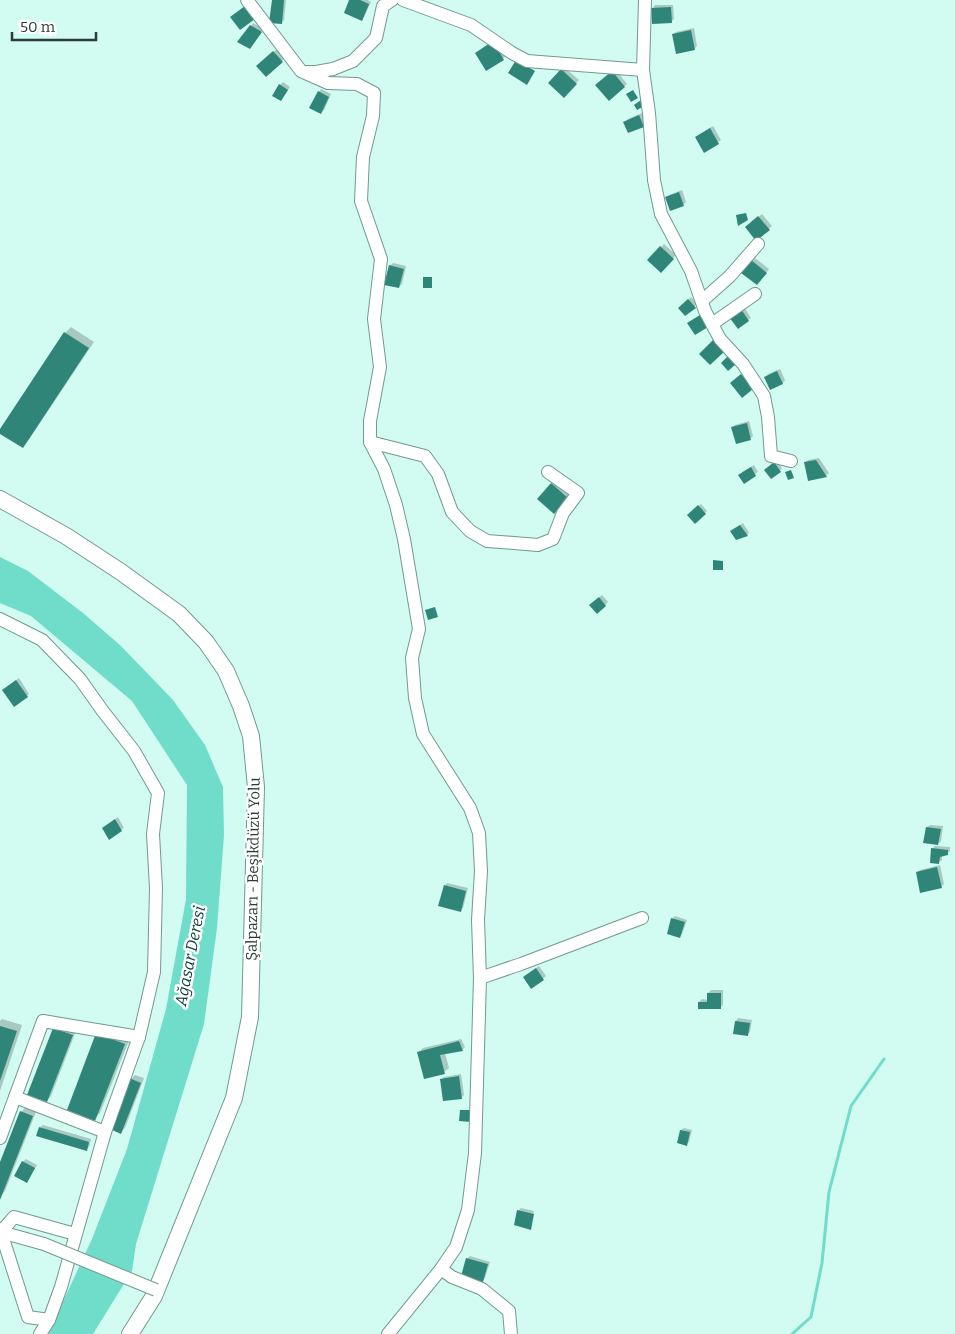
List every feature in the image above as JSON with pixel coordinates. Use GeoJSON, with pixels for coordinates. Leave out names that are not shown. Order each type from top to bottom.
{"type":"FeatureCollection","features":[{"type":"Feature","properties":{"kind":"main road","name":"Şalpazarı - Beşikdüzü Yolu"},"geometry":{"type":"LineString","coordinates":[[0,499],[66,536],[121,572],[179,614],[206,642],[226,671],[251,736],[256,788],[250,1017],[234,1098],[154,1296],[130,1334]]}},
{"type":"Feature","properties":{"kind":"street"},"geometry":{"type":"LineString","coordinates":[[248,0],[301,71],[328,84],[357,84],[374,93],[373,116],[363,157],[361,201],[381,258],[374,319],[380,367],[370,421],[370,442],[384,469],[396,505],[404,538],[419,629],[412,658],[415,698],[423,734],[470,808],[479,833],[481,871],[478,920],[480,978],[475,1153],[468,1210],[456,1247],[441,1269],[388,1334]]}},
{"type":"Feature","properties":{"kind":"street"},"geometry":{"type":"LineString","coordinates":[[301,71],[316,72],[333,69],[353,61],[376,38],[383,6],[392,0]]}},
{"type":"Feature","properties":{"kind":"street"},"geometry":{"type":"LineString","coordinates":[[404,0],[471,25],[527,61],[643,70]]}},
{"type":"Feature","properties":{"kind":"street"},"geometry":{"type":"LineString","coordinates":[[645,0],[643,70],[649,113],[654,180],[662,214],[720,339],[743,364],[764,396],[768,417],[771,456],[791,461]]}},
{"type":"Feature","properties":{"kind":"street"},"geometry":{"type":"LineString","coordinates":[[702,301],[730,276],[758,244]]}},
{"type":"Feature","properties":{"kind":"street"},"geometry":{"type":"LineString","coordinates":[[712,324],[755,294]]}},
{"type":"Feature","properties":{"kind":"street"},"geometry":{"type":"LineString","coordinates":[[370,442],[426,456],[438,474],[452,512],[470,531],[487,541],[538,545],[553,539],[563,513],[578,493],[548,472]]}},
{"type":"Feature","properties":{"kind":"street"},"geometry":{"type":"LineString","coordinates":[[0,619],[42,640],[80,679],[134,751],[158,793],[154,834],[156,888],[154,972],[139,1036],[105,1132],[61,1287],[49,1320],[40,1334]]}},
{"type":"Feature","properties":{"kind":"street"},"geometry":{"type":"LineString","coordinates":[[480,978],[642,918]]}},
{"type":"Feature","properties":{"kind":"street"},"geometry":{"type":"LineString","coordinates":[[0,1138],[43,1021],[139,1036]]}},
{"type":"Feature","properties":{"kind":"street"},"geometry":{"type":"LineString","coordinates":[[15,1097],[105,1132]]}},
{"type":"Feature","properties":{"kind":"street"},"geometry":{"type":"LineString","coordinates":[[0,1231],[14,1217],[75,1234]]}},
{"type":"Feature","properties":{"kind":"street"},"geometry":{"type":"LineString","coordinates":[[0,1231],[44,1244],[156,1290]]}},
{"type":"Feature","properties":{"kind":"street"},"geometry":{"type":"LineString","coordinates":[[0,1231],[28,1317],[49,1320]]}},
{"type":"Feature","properties":{"kind":"street"},"geometry":{"type":"LineString","coordinates":[[441,1269],[452,1277],[482,1289],[509,1311],[511,1334]]}},
{"type":"Feature","properties":{"kind":"water","name":"Ağasar Deresi"},"geometry":{"type":"Polygon","coordinates":[[[0,557],[28,571],[83,613],[121,646],[173,700],[205,745],[223,787],[224,835],[217,928],[204,1024],[136,1244],[132,1271],[93,1334],[48,1334],[92,1239],[127,1149],[166,1009],[186,899],[187,785],[132,701],[31,616],[0,603],[0,557]]]}},
{"type":"Feature","properties":{"kind":"building"},"geometry":{"type":"Polygon","coordinates":[[[272,0],[284,0],[282,24],[269,23],[272,0]]]}},
{"type":"Feature","properties":{"kind":"building"},"geometry":{"type":"Polygon","coordinates":[[[349,0],[360,0],[369,4],[362,21],[344,13],[349,0]]]}},
{"type":"Feature","properties":{"kind":"building"},"geometry":{"type":"Polygon","coordinates":[[[245,6],[255,19],[240,30],[230,17],[245,6]]]}},
{"type":"Feature","properties":{"kind":"building"},"geometry":{"type":"Polygon","coordinates":[[[671,7],[672,23],[652,24],[651,8],[671,7]]]}},
{"type":"Feature","properties":{"kind":"building"},"geometry":{"type":"Polygon","coordinates":[[[250,25],[262,32],[250,49],[237,42],[250,25]]]}},
{"type":"Feature","properties":{"kind":"building"},"geometry":{"type":"Polygon","coordinates":[[[691,30],[695,50],[676,54],[672,34],[691,30]]]}},
{"type":"Feature","properties":{"kind":"building"},"geometry":{"type":"Polygon","coordinates":[[[493,41],[504,60],[486,71],[475,53],[493,41]]]}},
{"type":"Feature","properties":{"kind":"building"},"geometry":{"type":"Polygon","coordinates":[[[273,51],[283,62],[266,77],[256,66],[273,51]]]}},
{"type":"Feature","properties":{"kind":"building"},"geometry":{"type":"Polygon","coordinates":[[[516,60],[535,71],[527,85],[508,73],[516,60]]]}},
{"type":"Feature","properties":{"kind":"building"},"geometry":{"type":"Polygon","coordinates":[[[561,69],[577,84],[564,98],[548,83],[561,69]]]}},
{"type":"Feature","properties":{"kind":"building"},"geometry":{"type":"Polygon","coordinates":[[[612,71],[625,87],[609,101],[595,85],[612,71]]]}},
{"type":"Feature","properties":{"kind":"building"},"geometry":{"type":"Polygon","coordinates":[[[279,84],[288,90],[281,101],[272,96],[279,84]]]}},
{"type":"Feature","properties":{"kind":"building"},"geometry":{"type":"Polygon","coordinates":[[[633,90],[638,98],[631,102],[626,94],[633,90]]]}},
{"type":"Feature","properties":{"kind":"building"},"geometry":{"type":"Polygon","coordinates":[[[318,91],[329,97],[321,114],[309,108],[318,91]]]}},
{"type":"Feature","properties":{"kind":"building"},"geometry":{"type":"Polygon","coordinates":[[[641,100],[644,106],[637,110],[634,105],[641,100]]]}},
{"type":"Feature","properties":{"kind":"building"},"geometry":{"type":"Polygon","coordinates":[[[639,115],[644,127],[628,133],[623,122],[639,115]]]}},
{"type":"Feature","properties":{"kind":"building"},"geometry":{"type":"Polygon","coordinates":[[[710,128],[719,144],[704,153],[695,137],[710,128]]]}},
{"type":"Feature","properties":{"kind":"building"},"geometry":{"type":"Polygon","coordinates":[[[679,192],[684,206],[670,211],[665,197],[679,192]]]}},
{"type":"Feature","properties":{"kind":"building"},"geometry":{"type":"Polygon","coordinates":[[[746,213],[748,220],[738,226],[736,215],[746,213]]]}},
{"type":"Feature","properties":{"kind":"building"},"geometry":{"type":"Polygon","coordinates":[[[758,216],[770,230],[756,241],[745,227],[758,216]]]}},
{"type":"Feature","properties":{"kind":"building"},"geometry":{"type":"Polygon","coordinates":[[[660,246],[674,259],[661,273],[647,260],[660,246]]]}},
{"type":"Feature","properties":{"kind":"building"},"geometry":{"type":"Polygon","coordinates":[[[751,260],[767,273],[757,285],[741,273],[751,260]]]}},
{"type":"Feature","properties":{"kind":"building"},"geometry":{"type":"Polygon","coordinates":[[[389,265],[404,269],[399,288],[384,285],[389,265]]]}},
{"type":"Feature","properties":{"kind":"building"},"geometry":{"type":"Polygon","coordinates":[[[423,277],[432,277],[432,288],[423,288],[423,277]]]}},
{"type":"Feature","properties":{"kind":"building"},"geometry":{"type":"Polygon","coordinates":[[[688,299],[696,308],[685,316],[678,308],[688,299]]]}},
{"type":"Feature","properties":{"kind":"building"},"geometry":{"type":"Polygon","coordinates":[[[741,309],[749,321],[738,329],[729,317],[741,309]]]}},
{"type":"Feature","properties":{"kind":"building"},"geometry":{"type":"Polygon","coordinates":[[[700,315],[708,327],[695,335],[687,323],[700,315]]]}},
{"type":"Feature","properties":{"kind":"building"},"geometry":{"type":"Polygon","coordinates":[[[64,332],[89,348],[23,448],[0,434],[0,429],[64,332]]]}},
{"type":"Feature","properties":{"kind":"building"},"geometry":{"type":"Polygon","coordinates":[[[713,340],[724,352],[710,365],[699,354],[713,340]]]}},
{"type":"Feature","properties":{"kind":"building"},"geometry":{"type":"Polygon","coordinates":[[[728,356],[736,364],[728,371],[721,363],[728,356]]]}},
{"type":"Feature","properties":{"kind":"building"},"geometry":{"type":"Polygon","coordinates":[[[777,371],[783,384],[770,390],[764,377],[777,371]]]}},
{"type":"Feature","properties":{"kind":"building"},"geometry":{"type":"Polygon","coordinates":[[[741,374],[753,389],[742,398],[730,383],[741,374]]]}},
{"type":"Feature","properties":{"kind":"building"},"geometry":{"type":"Polygon","coordinates":[[[747,423],[751,440],[736,444],[731,427],[747,423]]]}},
{"type":"Feature","properties":{"kind":"building"},"geometry":{"type":"Polygon","coordinates":[[[816,460],[827,477],[808,481],[804,462],[816,460]]]}},
{"type":"Feature","properties":{"kind":"building"},"geometry":{"type":"Polygon","coordinates":[[[774,462],[781,472],[771,479],[764,470],[774,462]]]}},
{"type":"Feature","properties":{"kind":"building"},"geometry":{"type":"Polygon","coordinates":[[[751,467],[756,476],[744,484],[738,475],[751,467]]]}},
{"type":"Feature","properties":{"kind":"building"},"geometry":{"type":"Polygon","coordinates":[[[791,470],[794,478],[788,480],[785,472],[791,470]]]}},
{"type":"Feature","properties":{"kind":"building"},"geometry":{"type":"Polygon","coordinates":[[[551,483],[569,499],[554,514],[537,499],[551,483]]]}},
{"type":"Feature","properties":{"kind":"building"},"geometry":{"type":"Polygon","coordinates":[[[698,505],[706,514],[695,524],[687,515],[698,505]]]}},
{"type":"Feature","properties":{"kind":"building"},"geometry":{"type":"Polygon","coordinates":[[[740,525],[748,536],[736,540],[730,531],[740,525]]]}},
{"type":"Feature","properties":{"kind":"building"},"geometry":{"type":"Polygon","coordinates":[[[713,560],[723,561],[723,570],[713,570],[713,560]]]}},
{"type":"Feature","properties":{"kind":"building"},"geometry":{"type":"Polygon","coordinates":[[[599,597],[606,606],[597,614],[589,605],[599,597]]]}},
{"type":"Feature","properties":{"kind":"building"},"geometry":{"type":"Polygon","coordinates":[[[435,607],[438,617],[428,620],[425,610],[435,607]]]}},
{"type":"Feature","properties":{"kind":"building"},"geometry":{"type":"Polygon","coordinates":[[[16,680],[28,697],[14,707],[2,690],[16,680]]]}},
{"type":"Feature","properties":{"kind":"building"},"geometry":{"type":"Polygon","coordinates":[[[115,819],[122,831],[109,840],[102,828],[115,819]]]}},
{"type":"Feature","properties":{"kind":"building"},"geometry":{"type":"Polygon","coordinates":[[[926,827],[941,829],[938,845],[923,843],[926,827]]]}},
{"type":"Feature","properties":{"kind":"building"},"geometry":{"type":"Polygon","coordinates":[[[931,848],[948,850],[948,855],[940,857],[939,864],[930,863],[931,848]]]}},
{"type":"Feature","properties":{"kind":"building"},"geometry":{"type":"Polygon","coordinates":[[[937,867],[942,888],[920,893],[916,872],[937,867]]]}},
{"type":"Feature","properties":{"kind":"building"},"geometry":{"type":"Polygon","coordinates":[[[444,885],[466,891],[461,912],[438,906],[444,885]]]}},
{"type":"Feature","properties":{"kind":"building"},"geometry":{"type":"Polygon","coordinates":[[[671,918],[685,922],[680,938],[667,934],[671,918]]]}},
{"type":"Feature","properties":{"kind":"building"},"geometry":{"type":"Polygon","coordinates":[[[536,968],[544,980],[531,989],[523,977],[536,968]]]}},
{"type":"Feature","properties":{"kind":"building"},"geometry":{"type":"Polygon","coordinates":[[[707,993],[721,993],[721,1009],[698,1009],[698,1002],[707,1002],[707,993]]]}},
{"type":"Feature","properties":{"kind":"building"},"geometry":{"type":"Polygon","coordinates":[[[735,1021],[750,1023],[748,1036],[733,1034],[735,1021]]]}},
{"type":"Feature","properties":{"kind":"building"},"geometry":{"type":"Polygon","coordinates":[[[0,1026],[17,1031],[0,1081],[0,1026]]]}},
{"type":"Feature","properties":{"kind":"building"},"geometry":{"type":"Polygon","coordinates":[[[53,1028],[73,1035],[47,1102],[27,1095],[53,1028]]]}},
{"type":"Feature","properties":{"kind":"building"},"geometry":{"type":"Polygon","coordinates":[[[96,1033],[125,1044],[95,1121],[67,1110],[96,1033]]]}},
{"type":"Feature","properties":{"kind":"building"},"geometry":{"type":"Polygon","coordinates":[[[459,1041],[463,1051],[440,1055],[445,1074],[424,1079],[417,1052],[459,1041]]]}},
{"type":"Feature","properties":{"kind":"building"},"geometry":{"type":"Polygon","coordinates":[[[459,1076],[462,1099],[443,1101],[440,1079],[459,1076]]]}},
{"type":"Feature","properties":{"kind":"building"},"geometry":{"type":"Polygon","coordinates":[[[129,1078],[141,1083],[121,1134],[110,1129],[129,1078]]]}},
{"type":"Feature","properties":{"kind":"building"},"geometry":{"type":"Polygon","coordinates":[[[460,1110],[472,1110],[471,1122],[459,1121],[460,1110]]]}},
{"type":"Feature","properties":{"kind":"building"},"geometry":{"type":"Polygon","coordinates":[[[20,1111],[33,1116],[0,1200],[0,1162],[20,1111]]]}},
{"type":"Feature","properties":{"kind":"building"},"geometry":{"type":"Polygon","coordinates":[[[39,1127],[89,1142],[87,1151],[36,1136],[39,1127]]]}},
{"type":"Feature","properties":{"kind":"building"},"geometry":{"type":"Polygon","coordinates":[[[680,1130],[690,1132],[687,1146],[677,1143],[680,1130]]]}},
{"type":"Feature","properties":{"kind":"building"},"geometry":{"type":"Polygon","coordinates":[[[22,1161],[35,1168],[27,1183],[14,1176],[22,1161]]]}},
{"type":"Feature","properties":{"kind":"building"},"geometry":{"type":"Polygon","coordinates":[[[517,1210],[534,1214],[531,1230],[514,1225],[517,1210]]]}},
{"type":"Feature","properties":{"kind":"building"},"geometry":{"type":"Polygon","coordinates":[[[466,1258],[488,1264],[483,1282],[461,1276],[466,1258]]]}},
{"type":"Feature","properties":{"kind":"waterway"},"geometry":{"type":"LineString","coordinates":[[792,1334],[811,1317],[822,1263],[829,1192],[851,1106],[884,1059]]}}]}
